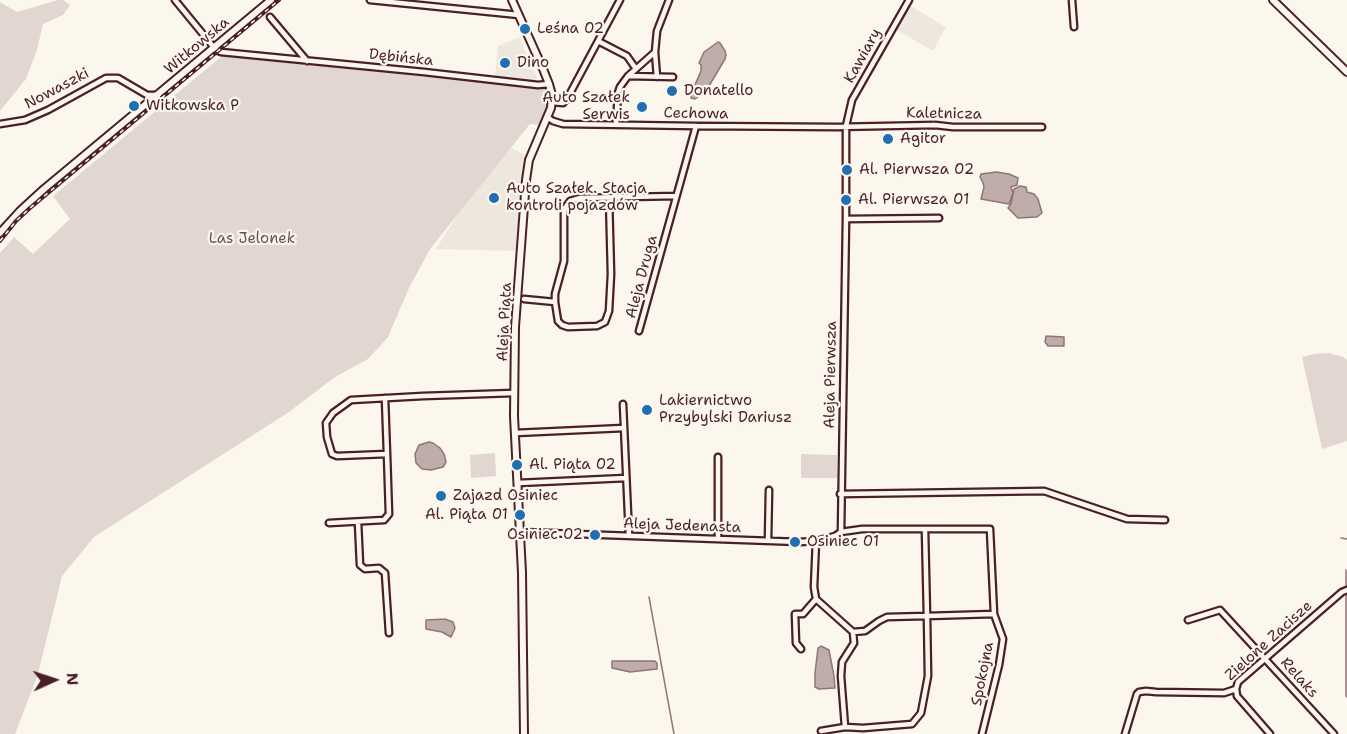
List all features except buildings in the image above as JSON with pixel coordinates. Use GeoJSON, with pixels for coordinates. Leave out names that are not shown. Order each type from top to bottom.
{"type":"FeatureCollection","features":[{"type":"Feature","properties":{"kind":"street"},"geometry":{"type":"LineString","coordinates":[[175,0],[214,48]]}},
{"type":"Feature","properties":{"kind":"street","name":"Witkowska"},"geometry":{"type":"LineString","coordinates":[[0,233],[38,194],[271,0]]}},
{"type":"Feature","properties":{"kind":"street"},"geometry":{"type":"LineString","coordinates":[[370,0],[519,15]]}},
{"type":"Feature","properties":{"kind":"street"},"geometry":{"type":"LineString","coordinates":[[512,0],[549,84],[552,102],[563,102],[567,99],[620,0]]}},
{"type":"Feature","properties":{"kind":"street"},"geometry":{"type":"LineString","coordinates":[[657,77],[655,52],[657,31],[669,0]]}},
{"type":"Feature","properties":{"kind":"street","name":"Kawiary"},"geometry":{"type":"LineString","coordinates":[[846,126],[852,100],[909,0]]}},
{"type":"Feature","properties":{"kind":"street"},"geometry":{"type":"LineString","coordinates":[[1072,0],[1074,27]]}},
{"type":"Feature","properties":{"kind":"street"},"geometry":{"type":"LineString","coordinates":[[1273,0],[1347,72]]}},
{"type":"Feature","properties":{"kind":"street"},"geometry":{"type":"LineString","coordinates":[[270,17],[307,61]]}},
{"type":"Feature","properties":{"kind":"street"},"geometry":{"type":"LineString","coordinates":[[598,41],[627,56],[636,69]]}},
{"type":"Feature","properties":{"kind":"street","name":"Dębińska"},"geometry":{"type":"LineString","coordinates":[[214,48],[221,52],[538,85],[549,84]]}},
{"type":"Feature","properties":{"kind":"street"},"geometry":{"type":"LineString","coordinates":[[616,124],[620,87],[628,76],[655,52]]}},
{"type":"Feature","properties":{"kind":"street"},"geometry":{"type":"LineString","coordinates":[[628,76],[673,77]]}},
{"type":"Feature","properties":{"kind":"street","name":"Nowaszki"},"geometry":{"type":"LineString","coordinates":[[0,124],[25,120],[106,78],[118,78],[147,94],[158,94]]}},
{"type":"Feature","properties":{"kind":"street","name":"Aleja Piąta"},"geometry":{"type":"LineString","coordinates":[[524,734],[522,573],[514,393],[515,327],[529,159],[552,102]]}},
{"type":"Feature","properties":{"kind":"street","name":"Cechowa"},"geometry":{"type":"LineString","coordinates":[[547,117],[563,124],[846,126]]}},
{"type":"Feature","properties":{"kind":"street","name":"Aleja Druga"},"geometry":{"type":"LineString","coordinates":[[639,331],[696,126]]}},
{"type":"Feature","properties":{"kind":"street","name":"Kaletnicza"},"geometry":{"type":"LineString","coordinates":[[846,126],[1042,127]]}},
{"type":"Feature","properties":{"kind":"street","name":"Aleja Pierwsza"},"geometry":{"type":"LineString","coordinates":[[841,532],[846,126]]}},
{"type":"Feature","properties":{"kind":"street"},"geometry":{"type":"LineString","coordinates":[[609,197],[611,274],[607,320],[597,326],[565,326],[558,321],[555,294],[564,265],[564,213],[567,204],[576,198],[609,197],[676,196]]}},
{"type":"Feature","properties":{"kind":"street"},"geometry":{"type":"LineString","coordinates":[[846,219],[939,218]]}},
{"type":"Feature","properties":{"kind":"street"},"geometry":{"type":"LineString","coordinates":[[524,299],[555,302]]}},
{"type":"Feature","properties":{"kind":"street"},"geometry":{"type":"LineString","coordinates":[[387,454],[334,455],[326,421],[351,400],[514,393]]}},
{"type":"Feature","properties":{"kind":"street"},"geometry":{"type":"LineString","coordinates":[[329,523],[384,520],[389,514],[385,398]]}},
{"type":"Feature","properties":{"kind":"street"},"geometry":{"type":"LineString","coordinates":[[622,404],[629,536]]}},
{"type":"Feature","properties":{"kind":"street"},"geometry":{"type":"LineString","coordinates":[[515,434],[624,428]]}},
{"type":"Feature","properties":{"kind":"street"},"geometry":{"type":"LineString","coordinates":[[718,457],[718,539]]}},
{"type":"Feature","properties":{"kind":"street"},"geometry":{"type":"LineString","coordinates":[[518,483],[626,478]]}},
{"type":"Feature","properties":{"kind":"street"},"geometry":{"type":"LineString","coordinates":[[768,541],[769,490]]}},
{"type":"Feature","properties":{"kind":"street"},"geometry":{"type":"LineString","coordinates":[[840,494],[1044,491],[1127,519],[1165,520]]}},
{"type":"Feature","properties":{"kind":"street"},"geometry":{"type":"LineString","coordinates":[[358,522],[360,565],[365,569],[379,568],[385,573],[389,633]]}},
{"type":"Feature","properties":{"kind":"street","name":"Aleja Jedenasta"},"geometry":{"type":"LineString","coordinates":[[520,532],[816,542],[841,532],[870,529],[925,530]]}},
{"type":"Feature","properties":{"kind":"street","name":"Spokojna"},"geometry":{"type":"LineString","coordinates":[[925,530],[990,529],[994,614],[1003,639],[982,734]]}},
{"type":"Feature","properties":{"kind":"street"},"geometry":{"type":"LineString","coordinates":[[821,731],[845,727],[863,728],[912,724],[921,713],[928,676],[925,530]]}},
{"type":"Feature","properties":{"kind":"street"},"geometry":{"type":"LineString","coordinates":[[816,542],[814,587],[816,599],[853,632],[854,643],[842,662],[845,727]]}},
{"type":"Feature","properties":{"kind":"street","name":"Zielone Zacisze"},"geometry":{"type":"LineString","coordinates":[[1125,734],[1139,692],[1224,693],[1236,689],[1238,682],[1347,590]]}},
{"type":"Feature","properties":{"kind":"street"},"geometry":{"type":"LineString","coordinates":[[801,649],[796,643],[795,614],[803,614],[816,599]]}},
{"type":"Feature","properties":{"kind":"street","name":"Relaks"},"geometry":{"type":"LineString","coordinates":[[1188,620],[1220,610],[1334,734]]}},
{"type":"Feature","properties":{"kind":"street"},"geometry":{"type":"LineString","coordinates":[[853,632],[865,631],[887,617],[994,614]]}},
{"type":"Feature","properties":{"kind":"street"},"geometry":{"type":"LineString","coordinates":[[1236,689],[1238,696],[1269,734]]}},
{"type":"Feature","properties":{"kind":"shaded area"},"geometry":{"type":"Polygon","coordinates":[[[909,5],[946,27],[933,51],[895,29],[909,5]]]}},
{"type":"Feature","properties":{"kind":"shaded area"},"geometry":{"type":"Polygon","coordinates":[[[519,37],[537,77],[535,80],[495,76],[498,46],[519,37]]]}},
{"type":"Feature","properties":{"kind":"shaded area"},"geometry":{"type":"Polygon","coordinates":[[[718,42],[725,51],[725,59],[706,91],[695,99],[691,98],[701,71],[699,63],[704,52],[718,42]]]}},
{"type":"Feature","properties":{"kind":"shaded area","name":"Auto Szałek. Stacja kontroli pojazdów"},"geometry":{"type":"Polygon","coordinates":[[[509,147],[525,155],[520,192],[518,251],[436,249],[464,204],[509,147]]]}},
{"type":"Feature","properties":{"kind":"shaded area"},"geometry":{"type":"Polygon","coordinates":[[[996,172],[1018,178],[1017,185],[1011,187],[1013,193],[1009,204],[981,199],[984,187],[981,174],[996,172]]]}},
{"type":"Feature","properties":{"kind":"shaded area"},"geometry":{"type":"Polygon","coordinates":[[[1020,186],[1026,187],[1027,192],[1034,194],[1038,199],[1042,213],[1037,217],[1018,218],[1008,208],[1014,189],[1020,186]]]}},
{"type":"Feature","properties":{"kind":"shaded area"},"geometry":{"type":"Polygon","coordinates":[[[1046,336],[1064,337],[1064,346],[1048,346],[1045,342],[1046,336]]]}},
{"type":"Feature","properties":{"kind":"shaded area"},"geometry":{"type":"Polygon","coordinates":[[[429,442],[440,448],[444,454],[446,462],[443,467],[431,470],[422,469],[416,463],[415,454],[419,445],[429,442]]]}},
{"type":"Feature","properties":{"kind":"shaded area"},"geometry":{"type":"Polygon","coordinates":[[[445,619],[453,622],[455,628],[451,637],[442,632],[426,629],[426,620],[445,619]]]}},
{"type":"Feature","properties":{"kind":"shaded area"},"geometry":{"type":"Polygon","coordinates":[[[821,646],[829,650],[835,688],[815,687],[818,648],[821,646]]]}},
{"type":"Feature","properties":{"kind":"shaded area"},"geometry":{"type":"Polygon","coordinates":[[[612,661],[655,661],[657,669],[630,672],[612,668],[612,661]]]}},
{"type":"Feature","properties":{"kind":"green space"},"geometry":{"type":"Polygon","coordinates":[[[63,0],[70,5],[63,15],[43,24],[37,50],[26,79],[0,111],[0,2],[17,12],[63,0]]]}},
{"type":"Feature","properties":{"kind":"green space","name":"Las Jelonek"},"geometry":{"type":"Polygon","coordinates":[[[222,56],[545,89],[549,108],[539,125],[530,124],[430,249],[409,288],[388,337],[368,359],[335,377],[289,412],[94,537],[62,576],[38,674],[15,734],[0,734],[0,253],[14,237],[33,254],[70,219],[53,196],[222,56]]]}},
{"type":"Feature","properties":{"kind":"green space"},"geometry":{"type":"Polygon","coordinates":[[[1329,353],[1347,360],[1347,441],[1322,449],[1302,357],[1329,353]]]}},
{"type":"Feature","properties":{"kind":"green space"},"geometry":{"type":"Polygon","coordinates":[[[495,453],[496,476],[471,478],[470,455],[495,453]]]}},
{"type":"Feature","properties":{"kind":"green space"},"geometry":{"type":"Polygon","coordinates":[[[801,454],[837,455],[837,478],[801,478],[801,454]]]}},
{"type":"Feature","properties":{"kind":"waterway"},"geometry":{"type":"LineString","coordinates":[[1341,538],[1347,539]]}},
{"type":"Feature","properties":{"kind":"waterway"},"geometry":{"type":"LineString","coordinates":[[1346,570],[1346,588]]}},
{"type":"Feature","properties":{"kind":"waterway"},"geometry":{"type":"LineString","coordinates":[[1346,592],[1347,697]]}},
{"type":"Feature","properties":{"kind":"waterway"},"geometry":{"type":"LineString","coordinates":[[649,597],[674,734]]}},
{"type":"Feature","properties":{"kind":"railway"},"geometry":{"type":"LineString","coordinates":[[0,241],[30,208],[279,0]]}},
{"type":"Feature","properties":{"kind":"place","name":"Leśna 02"},"geometry":{"type":"Point","coordinates":[525,29]}},
{"type":"Feature","properties":{"kind":"place","name":"Dino"},"geometry":{"type":"Point","coordinates":[505,63]}},
{"type":"Feature","properties":{"kind":"place","name":"Donatello"},"geometry":{"type":"Point","coordinates":[672,91]}},
{"type":"Feature","properties":{"kind":"place","name":"Witkowska P"},"geometry":{"type":"Point","coordinates":[134,106]}},
{"type":"Feature","properties":{"kind":"place","name":"Auto Szałek Serwis"},"geometry":{"type":"Point","coordinates":[642,107]}},
{"type":"Feature","properties":{"kind":"place","name":"Agitor"},"geometry":{"type":"Point","coordinates":[888,139]}},
{"type":"Feature","properties":{"kind":"place","name":"Al. Pierwsza 02"},"geometry":{"type":"Point","coordinates":[847,170]}},
{"type":"Feature","properties":{"kind":"place","name":"Auto Szałek. Stacja kontroli pojazdów"},"geometry":{"type":"Point","coordinates":[494,198]}},
{"type":"Feature","properties":{"kind":"place","name":"Al. Pierwsza 01"},"geometry":{"type":"Point","coordinates":[846,200]}},
{"type":"Feature","properties":{"kind":"place","name":"Lakiernictwo Przybylski Dariusz"},"geometry":{"type":"Point","coordinates":[647,410]}},
{"type":"Feature","properties":{"kind":"place","name":"Al. Piąta 02"},"geometry":{"type":"Point","coordinates":[517,465]}},
{"type":"Feature","properties":{"kind":"place","name":"Zajazd Osiniec"},"geometry":{"type":"Point","coordinates":[441,496]}},
{"type":"Feature","properties":{"kind":"place","name":"Al. Piąta 01"},"geometry":{"type":"Point","coordinates":[520,515]}},
{"type":"Feature","properties":{"kind":"place","name":"Osiniec 02"},"geometry":{"type":"Point","coordinates":[595,535]}},
{"type":"Feature","properties":{"kind":"place","name":"Osiniec 01"},"geometry":{"type":"Point","coordinates":[795,542]}}]}
